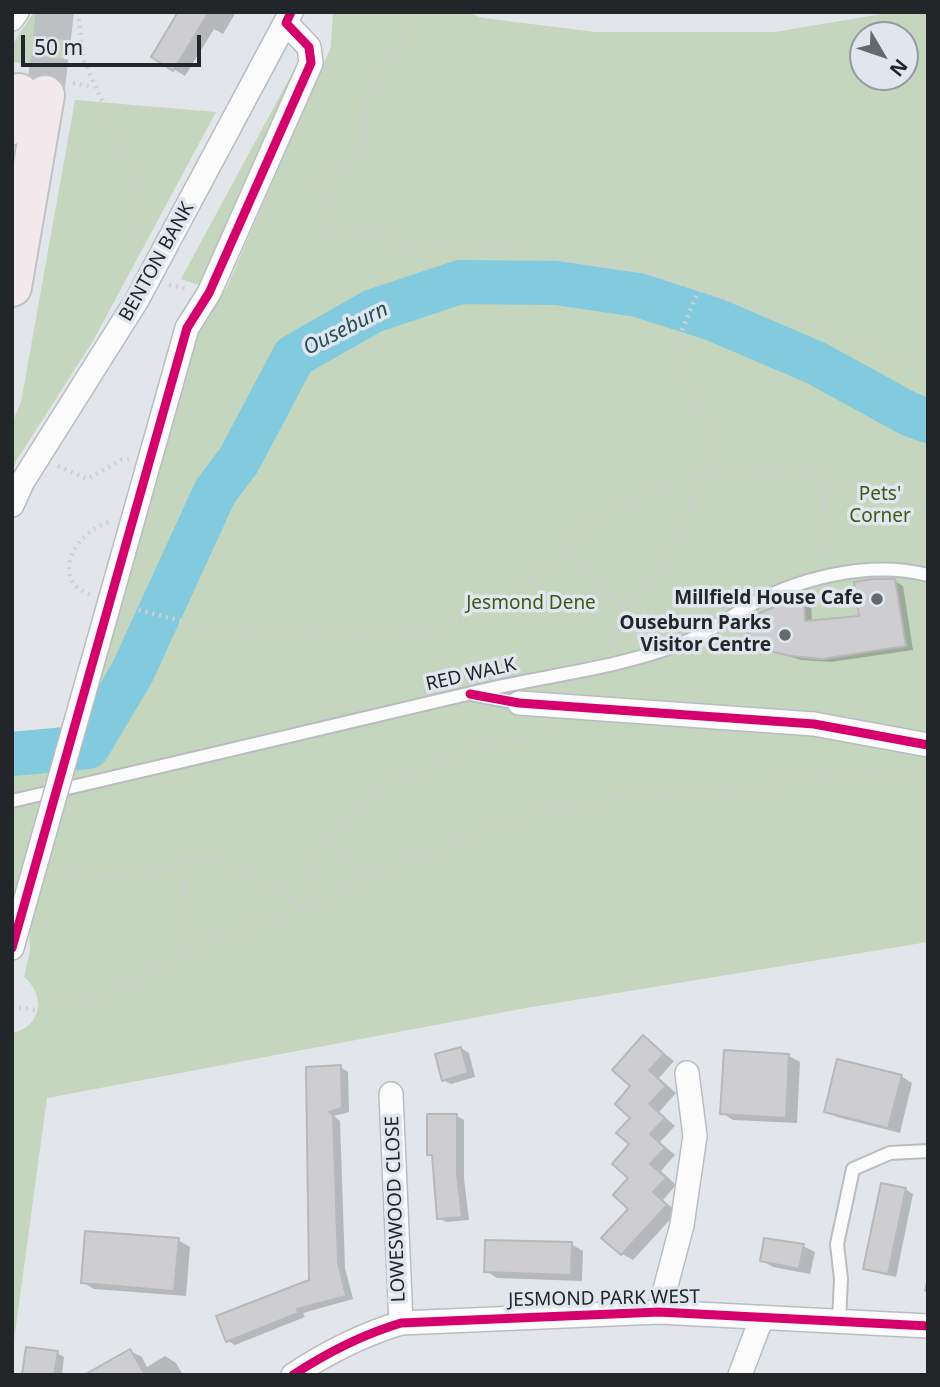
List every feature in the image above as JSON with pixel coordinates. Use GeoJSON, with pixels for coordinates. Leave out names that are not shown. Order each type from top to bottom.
{"type":"FeatureCollection","features":[{"type":"Feature","properties":{"kind":"highway"},"geometry":{"type":"LineString","coordinates":[[12,287],[25,105]]}},
{"type":"Feature","properties":{"kind":"street"},"geometry":{"type":"LineString","coordinates":[[12,19],[17,12]]}},
{"type":"Feature","properties":{"kind":"street"},"geometry":{"type":"LineString","coordinates":[[12,948],[187,328],[209,293],[311,63],[309,47],[289,17]]}},
{"type":"Feature","properties":{"kind":"street","name":"BENTON BANK"},"geometry":{"type":"LineString","coordinates":[[12,505],[40,455],[137,300],[289,17]]}},
{"type":"Feature","properties":{"kind":"street"},"geometry":{"type":"LineString","coordinates":[[519,703],[814,724],[928,746]]}},
{"type":"Feature","properties":{"kind":"street"},"geometry":{"type":"LineString","coordinates":[[659,1312],[682,1225],[695,1136],[687,1073]]}},
{"type":"Feature","properties":{"kind":"street","name":"LOWESWOOD CLOSE"},"geometry":{"type":"LineString","coordinates":[[391,1094],[401,1323]]}},
{"type":"Feature","properties":{"kind":"street","name":"JESMOND PARK WEST"},"geometry":{"type":"LineString","coordinates":[[293,1375],[329,1352],[365,1334],[401,1323],[659,1312],[928,1326]]}},
{"type":"Feature","properties":{"kind":"street"},"geometry":{"type":"LineString","coordinates":[[740,1375],[762,1317]]}},
{"type":"Feature","properties":{"kind":"lane","name":"RED WALK"},"geometry":{"type":"LineString","coordinates":[[12,801],[670,648],[766,598],[832,575],[877,568],[900,568],[928,575]]}},
{"type":"Feature","properties":{"kind":"lane"},"geometry":{"type":"LineString","coordinates":[[470,694],[519,703]]}},
{"type":"Feature","properties":{"kind":"lane"},"geometry":{"type":"LineString","coordinates":[[839,1321],[841,1279],[837,1244],[853,1169],[890,1153],[928,1151]]}},
{"type":"Feature","properties":{"kind":"path"},"geometry":{"type":"LineString","coordinates":[[78,12],[89,74],[130,163],[137,197],[133,260]]}},
{"type":"Feature","properties":{"kind":"path"},"geometry":{"type":"LineString","coordinates":[[403,12],[402,43],[366,97],[366,148],[315,186],[337,213],[326,232],[377,229],[412,255],[438,243],[641,270],[928,370]]}},
{"type":"Feature","properties":{"kind":"path"},"geometry":{"type":"LineString","coordinates":[[914,12],[928,30]]}},
{"type":"Feature","properties":{"kind":"path"},"geometry":{"type":"LineString","coordinates":[[608,664],[621,609],[658,575],[704,473],[706,428],[683,368],[682,330],[699,289]]}},
{"type":"Feature","properties":{"kind":"path"},"geometry":{"type":"LineString","coordinates":[[40,455],[87,479],[121,460],[128,459],[134,463]]}},
{"type":"Feature","properties":{"kind":"path"},"geometry":{"type":"LineString","coordinates":[[119,603],[236,635],[385,636],[436,629],[484,611],[521,587],[561,553],[593,520],[658,487],[704,473],[768,470],[816,473],[827,481],[876,487],[928,514]]}},
{"type":"Feature","properties":{"kind":"path"},"geometry":{"type":"LineString","coordinates":[[827,481],[819,541],[832,575]]}},
{"type":"Feature","properties":{"kind":"path"},"geometry":{"type":"LineString","coordinates":[[94,595],[81,591],[72,581],[69,566],[77,543],[86,532],[120,519]]}},
{"type":"Feature","properties":{"kind":"path"},"geometry":{"type":"LineString","coordinates":[[561,553],[589,569],[621,609]]}},
{"type":"Feature","properties":{"kind":"path"},"geometry":{"type":"LineString","coordinates":[[305,908],[316,857],[331,833],[352,808],[392,781],[509,738],[545,735],[574,723],[584,706]]}},
{"type":"Feature","properties":{"kind":"path"},"geometry":{"type":"LineString","coordinates":[[12,1007],[38,1010],[81,1001],[130,984],[195,947],[305,908],[370,876],[538,810],[598,800],[729,794],[838,771],[928,772]]}},
{"type":"Feature","properties":{"kind":"path"},"geometry":{"type":"LineString","coordinates":[[331,833],[340,852],[370,876]]}},
{"type":"Feature","properties":{"kind":"path"},"geometry":{"type":"LineString","coordinates":[[46,871],[115,878],[190,860],[226,862],[268,884],[305,908]]}},
{"type":"Feature","properties":{"kind":"path"},"geometry":{"type":"LineString","coordinates":[[190,860],[181,889],[183,912],[195,947]]}},
{"type":"Feature","properties":{"kind":"green space"},"geometry":{"type":"Polygon","coordinates":[[[34,12],[65,12],[64,69],[12,62],[12,45],[34,12]]]}},
{"type":"Feature","properties":{"kind":"green space","name":"Jesmond Dene"},"geometry":{"type":"Polygon","coordinates":[[[333,12],[465,12],[483,18],[596,32],[775,32],[893,12],[928,12],[928,942],[526,1008],[47,1098],[12,1355],[12,1033],[30,1024],[38,1010],[38,1001],[36,992],[24,977],[30,950],[29,926],[12,922],[12,766],[80,745],[198,331],[204,315],[226,289],[331,47],[333,12]]]}},
{"type":"Feature","properties":{"kind":"green space"},"geometry":{"type":"Polygon","coordinates":[[[298,65],[205,287],[181,279],[295,68],[298,65]]]}},
{"type":"Feature","properties":{"kind":"green space"},"geometry":{"type":"Polygon","coordinates":[[[75,100],[216,112],[93,341],[16,461],[12,472],[12,423],[21,402],[75,100]]]}},
{"type":"Feature","properties":{"kind":"building"},"geometry":{"type":"Polygon","coordinates":[[[178,12],[209,12],[173,71],[151,57],[178,12]]]}},
{"type":"Feature","properties":{"kind":"building"},"geometry":{"type":"Polygon","coordinates":[[[895,579],[906,646],[822,659],[791,656],[765,650],[737,623],[804,594],[805,621],[859,616],[854,582],[895,579]]]}},
{"type":"Feature","properties":{"kind":"building"},"geometry":{"type":"Polygon","coordinates":[[[643,1035],[664,1054],[649,1070],[666,1086],[649,1104],[665,1118],[650,1134],[665,1148],[650,1164],[666,1178],[653,1192],[667,1205],[621,1255],[601,1238],[628,1209],[613,1195],[628,1178],[612,1164],[629,1144],[616,1133],[630,1118],[615,1104],[630,1086],[612,1070],[643,1035]]]}},
{"type":"Feature","properties":{"kind":"building"},"geometry":{"type":"Polygon","coordinates":[[[461,1047],[468,1073],[442,1081],[435,1054],[461,1047]]]}},
{"type":"Feature","properties":{"kind":"building"},"geometry":{"type":"Polygon","coordinates":[[[724,1050],[789,1054],[786,1118],[720,1114],[724,1050]]]}},
{"type":"Feature","properties":{"kind":"building"},"geometry":{"type":"Polygon","coordinates":[[[837,1059],[902,1075],[888,1128],[824,1112],[837,1059]]]}},
{"type":"Feature","properties":{"kind":"building"},"geometry":{"type":"Polygon","coordinates":[[[341,1065],[342,1108],[329,1112],[333,1115],[338,1262],[346,1296],[297,1309],[298,1313],[226,1342],[216,1316],[309,1280],[306,1067],[341,1065]]]}},
{"type":"Feature","properties":{"kind":"building"},"geometry":{"type":"Polygon","coordinates":[[[427,1114],[457,1114],[457,1174],[462,1217],[437,1219],[432,1155],[427,1155],[427,1114]]]}},
{"type":"Feature","properties":{"kind":"building"},"geometry":{"type":"Polygon","coordinates":[[[881,1183],[906,1188],[888,1274],[863,1269],[881,1183]]]}},
{"type":"Feature","properties":{"kind":"building"},"geometry":{"type":"Polygon","coordinates":[[[85,1231],[179,1238],[174,1291],[81,1283],[85,1231]]]}},
{"type":"Feature","properties":{"kind":"building"},"geometry":{"type":"Polygon","coordinates":[[[764,1238],[804,1244],[799,1269],[760,1261],[764,1238]]]}},
{"type":"Feature","properties":{"kind":"building"},"geometry":{"type":"Polygon","coordinates":[[[485,1240],[572,1242],[571,1275],[484,1272],[485,1240]]]}},
{"type":"Feature","properties":{"kind":"building"},"geometry":{"type":"Polygon","coordinates":[[[26,1347],[58,1351],[54,1375],[22,1375],[26,1347]]]}},
{"type":"Feature","properties":{"kind":"building"},"geometry":{"type":"Polygon","coordinates":[[[130,1349],[145,1375],[84,1375],[130,1349]]]}},
{"type":"Feature","properties":{"kind":"waterway","name":"Ouseburn"},"geometry":{"type":"LineString","coordinates":[[12,754],[88,747],[132,673],[215,492],[239,460],[294,356],[373,311],[460,282],[556,283],[638,295],[713,319],[816,363],[909,414],[928,421]]}},
{"type":"Feature","properties":{"kind":"tunnel"},"geometry":{"type":"LineString","coordinates":[[45,95],[55,12]]}},
{"type":"Feature","properties":{"kind":"cycle path"},"geometry":{"type":"LineString","coordinates":[[12,948],[187,328],[209,293],[311,63],[309,47],[286,23],[291,12]]}},
{"type":"Feature","properties":{"kind":"cycle path"},"geometry":{"type":"LineString","coordinates":[[470,694],[519,703],[814,724],[928,745]]}},
{"type":"Feature","properties":{"kind":"cycle path"},"geometry":{"type":"LineString","coordinates":[[293,1375],[345,1345],[401,1323],[659,1312],[928,1326]]}},
{"type":"Feature","properties":{"kind":"place","name":"Millfield House Cafe"},"geometry":{"type":"Point","coordinates":[877,599]}},
{"type":"Feature","properties":{"kind":"place","name":"Ouseburn Parks Visitor Centre"},"geometry":{"type":"Point","coordinates":[785,635]}},
{"type":"Feature","properties":{"kind":"park label","name":"Pets' Corner"},"geometry":{"type":"Point","coordinates":[880,506]}}]}
